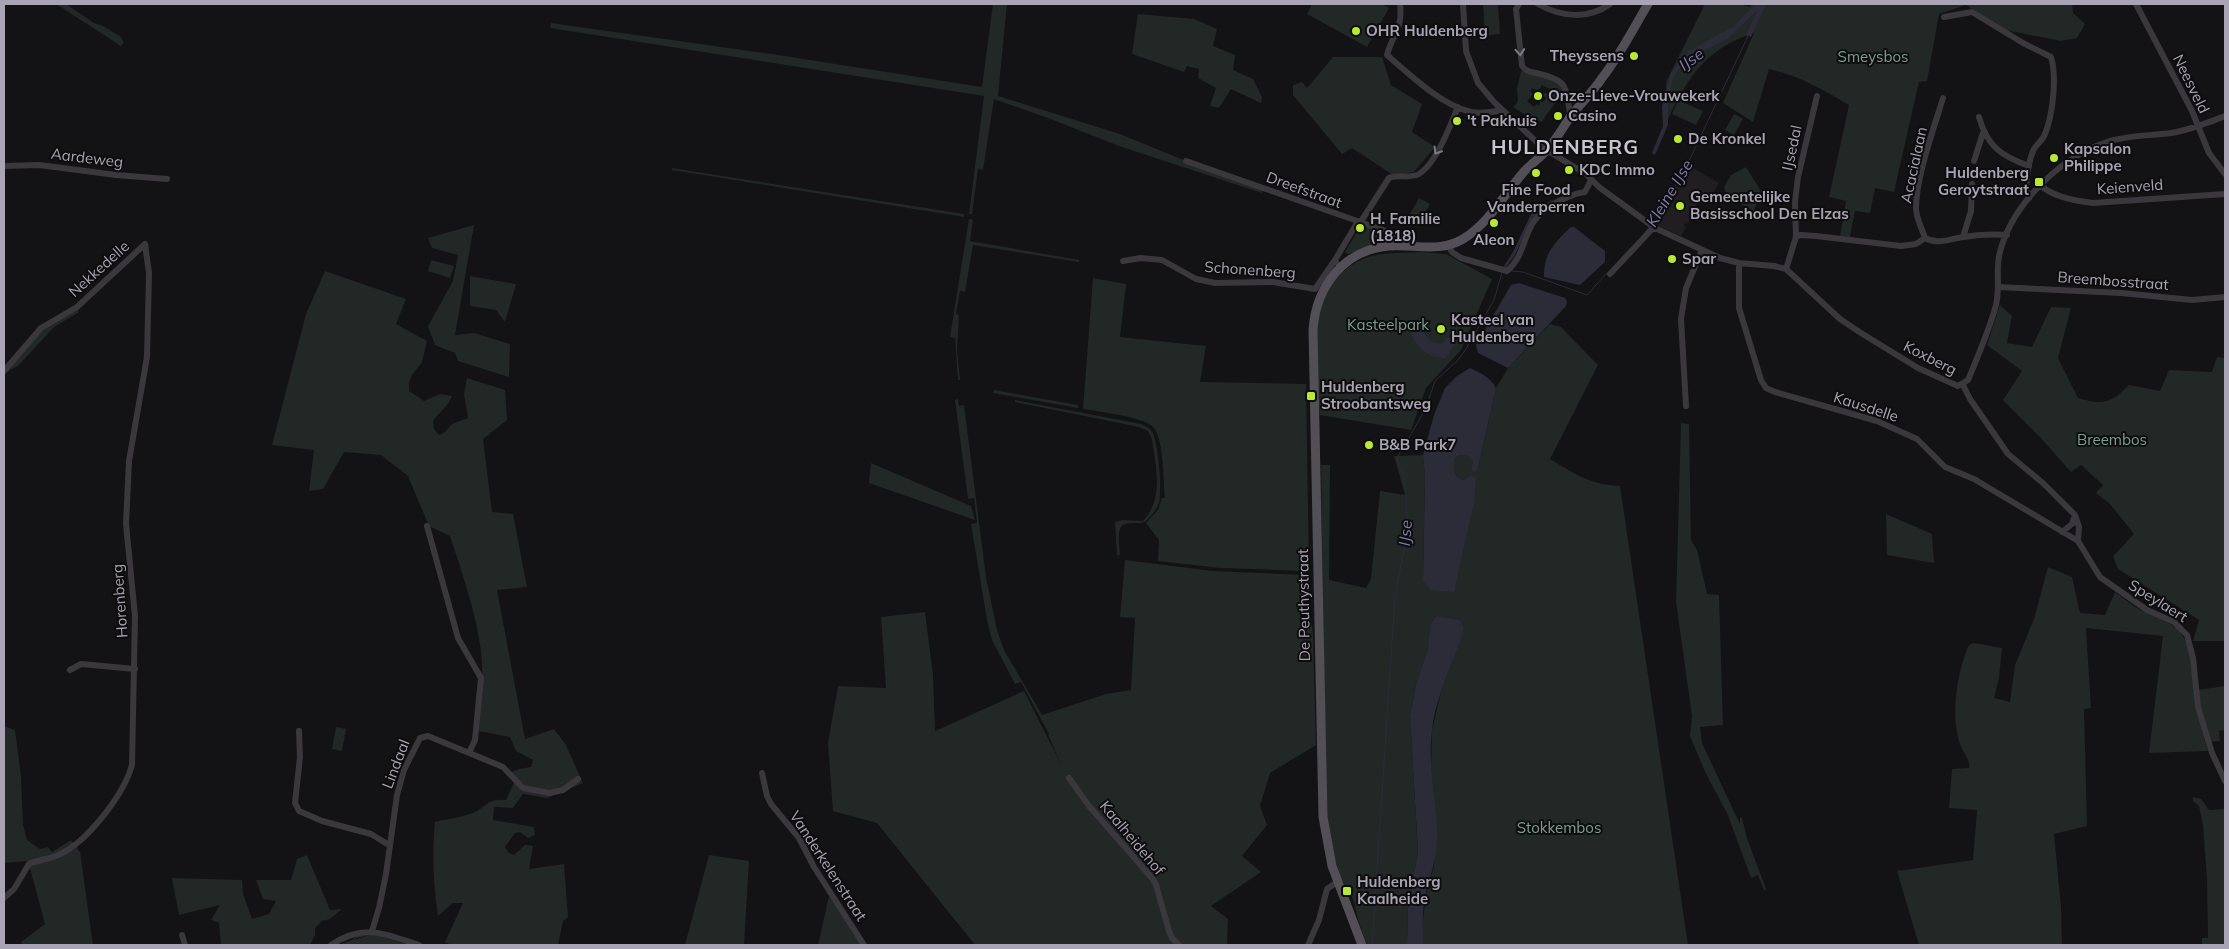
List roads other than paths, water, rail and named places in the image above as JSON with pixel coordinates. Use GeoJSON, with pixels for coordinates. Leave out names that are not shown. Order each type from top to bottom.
{"type":"FeatureCollection","features":[{"type":"Feature","properties":{"kind":"main road","name":"De Peuthystraat"},"geometry":{"type":"LineString","coordinates":[[1362,945],[1337,882],[1328,851],[1322,797],[1313,330],[1315,310],[1322,290],[1338,263],[1375,248],[1391,246],[1432,248],[1448,245],[1466,238],[1477,228],[1524,172],[1547,150],[1570,117],[1603,78],[1648,4]]}},
{"type":"Feature","properties":{"kind":"street"},"geometry":{"type":"LineString","coordinates":[[1400,4],[1399,30],[1390,44],[1387,54],[1416,80],[1458,107],[1481,113],[1502,110]]}},
{"type":"Feature","properties":{"kind":"street","name":"Koxberg"},"geometry":{"type":"LineString","coordinates":[[1462,4],[1466,51],[1473,74],[1483,90],[1502,110],[1547,150],[1586,174],[1591,180],[1652,226],[1702,250],[1739,263],[1786,269],[1840,319],[1928,373],[1954,385],[1963,385],[1968,380],[1993,316],[1998,287],[1999,256],[2007,235],[2029,198],[2040,185],[2071,161],[2106,142],[2172,133],[2225,116]]}},
{"type":"Feature","properties":{"kind":"street"},"geometry":{"type":"LineString","coordinates":[[1519,4],[1516,9],[1522,66],[1527,71],[1561,81],[1566,94],[1570,117]]}},
{"type":"Feature","properties":{"kind":"street"},"geometry":{"type":"LineString","coordinates":[[1538,4],[1557,12],[1581,15],[1592,14],[1610,4]]}},
{"type":"Feature","properties":{"kind":"street","name":"Neesveld"},"geometry":{"type":"LineString","coordinates":[[2136,4],[2192,111],[2209,153],[2225,174]]}},
{"type":"Feature","properties":{"kind":"street"},"geometry":{"type":"LineString","coordinates":[[1944,17],[1972,12],[2023,43],[2051,57],[2055,73],[2047,126],[2044,138],[2035,147],[2029,166],[2026,192],[2029,198]]}},
{"type":"Feature","properties":{"kind":"street","name":"IJsedal"},"geometry":{"type":"LineString","coordinates":[[1786,269],[1796,237],[1795,202],[1798,177],[1817,96]]}},
{"type":"Feature","properties":{"kind":"street","name":"Acacialaan"},"geometry":{"type":"LineString","coordinates":[[1925,238],[1916,210],[1917,196],[1928,146],[1943,98]]}},
{"type":"Feature","properties":{"kind":"street","name":"De Peuthystraat"},"geometry":{"type":"LineString","coordinates":[[1338,263],[1359,223],[1389,178],[1414,176],[1426,168],[1445,139],[1458,107]]}},
{"type":"Feature","properties":{"kind":"street"},"geometry":{"type":"LineString","coordinates":[[1979,116],[1983,133],[1993,146],[2007,157],[2029,166]]}},
{"type":"Feature","properties":{"kind":"street"},"geometry":{"type":"LineString","coordinates":[[1974,161],[1983,133]]}},
{"type":"Feature","properties":{"kind":"street"},"geometry":{"type":"LineString","coordinates":[[1979,144],[1993,146]]}},
{"type":"Feature","properties":{"kind":"street","name":"Dreefstraat"},"geometry":{"type":"LineString","coordinates":[[1186,162],[1403,237],[1408,247]]}},
{"type":"Feature","properties":{"kind":"street","name":"Aardeweg"},"geometry":{"type":"LineString","coordinates":[[4,166],[39,165],[116,175],[166,179]]}},
{"type":"Feature","properties":{"kind":"street"},"geometry":{"type":"LineString","coordinates":[[1448,245],[1452,252],[1461,258],[1508,271],[1530,226],[1539,214],[1553,204],[1577,193],[1585,192],[1591,180]]}},
{"type":"Feature","properties":{"kind":"street"},"geometry":{"type":"LineString","coordinates":[[1964,237],[1971,211],[1972,184]]}},
{"type":"Feature","properties":{"kind":"street","name":"Keienveld"},"geometry":{"type":"LineString","coordinates":[[2040,185],[2048,191],[2078,201],[2092,202],[2225,194]]}},
{"type":"Feature","properties":{"kind":"street"},"geometry":{"type":"LineString","coordinates":[[1610,274],[1652,226]]}},
{"type":"Feature","properties":{"kind":"street"},"geometry":{"type":"LineString","coordinates":[[1796,237],[1800,235],[1816,236],[1901,246],[1916,244],[1925,238],[1941,242],[1964,237],[2007,235]]}},
{"type":"Feature","properties":{"kind":"street","name":"Nekkedelle"},"geometry":{"type":"LineString","coordinates":[[4,371],[41,328],[77,307],[145,244]]}},
{"type":"Feature","properties":{"kind":"street","name":"Horenberg"},"geometry":{"type":"LineString","coordinates":[[4,898],[14,889],[29,864],[59,855],[96,824],[120,794],[132,765],[135,616],[126,524],[129,461],[147,357],[149,273],[145,244]]}},
{"type":"Feature","properties":{"kind":"street"},"geometry":{"type":"LineString","coordinates":[[1686,406],[1681,319],[1686,288],[1702,250]]}},
{"type":"Feature","properties":{"kind":"street","name":"Schonenberg"},"geometry":{"type":"LineString","coordinates":[[1124,261],[1141,258],[1162,260],[1196,279],[1215,283],[1273,282],[1315,289],[1338,263]]}},
{"type":"Feature","properties":{"kind":"street","name":"Kausdelle"},"geometry":{"type":"LineString","coordinates":[[1739,263],[1739,308],[1761,380],[1766,388],[1774,392],[1877,421],[1917,439],[1945,467],[1974,480],[2062,532]]}},
{"type":"Feature","properties":{"kind":"street","name":"Breembosstraat"},"geometry":{"type":"LineString","coordinates":[[1998,287],[2121,293],[2192,300],[2225,297]]}},
{"type":"Feature","properties":{"kind":"street"},"geometry":{"type":"LineString","coordinates":[[1963,385],[1970,399],[2008,454],[2044,484],[2074,515],[2072,524],[2062,532],[2078,541]]}},
{"type":"Feature","properties":{"kind":"street","name":"Speylaert"},"geometry":{"type":"LineString","coordinates":[[2074,515],[2079,527],[2078,541],[2095,571],[2104,581],[2146,610],[2174,622],[2187,634],[2193,658],[2198,707],[2212,752],[2225,781]]}},
{"type":"Feature","properties":{"kind":"street"},"geometry":{"type":"LineString","coordinates":[[427,526],[458,638],[481,678],[475,740],[469,753]]}},
{"type":"Feature","properties":{"kind":"street"},"geometry":{"type":"LineString","coordinates":[[70,670],[81,664],[135,670]]}},
{"type":"Feature","properties":{"kind":"street"},"geometry":{"type":"LineString","coordinates":[[299,731],[300,757],[295,803],[299,811],[322,821],[371,834],[389,845]]}},
{"type":"Feature","properties":{"kind":"street","name":"Lindaal"},"geometry":{"type":"LineString","coordinates":[[372,931],[380,908],[400,781],[418,740],[428,736],[503,767],[523,788],[549,793],[563,790],[578,779]]}},
{"type":"Feature","properties":{"kind":"street","name":"Vanderkelenstraat"},"geometry":{"type":"LineString","coordinates":[[762,772],[767,796],[771,804],[798,838],[814,867],[864,945]]}},
{"type":"Feature","properties":{"kind":"street","name":"Kaalheidehof"},"geometry":{"type":"LineString","coordinates":[[1069,778],[1089,806],[1152,878],[1156,885],[1169,931],[1172,938],[1179,945]]}},
{"type":"Feature","properties":{"kind":"street"},"geometry":{"type":"LineString","coordinates":[[1308,945],[1319,920],[1327,889],[1337,882]]}},
{"type":"Feature","properties":{"kind":"street"},"geometry":{"type":"LineString","coordinates":[[331,945],[340,939],[372,931],[419,945]]}},
{"type":"Feature","properties":{"kind":"street"},"geometry":{"type":"LineString","coordinates":[[182,935],[185,945]]}},
{"type":"Feature","properties":{"kind":"waterway","name":"Kleine IJse"},"geometry":{"type":"LineString","coordinates":[[1654,223],[1688,163],[1749,34]]}},
{"type":"Feature","properties":{"kind":"waterway","name":"Kleine IJse"},"geometry":{"type":"LineString","coordinates":[[1644,234],[1649,227]]}},
{"type":"Feature","properties":{"kind":"waterway","name":"Kleine IJse"},"geometry":{"type":"LineString","coordinates":[[1512,271],[1523,272],[1587,295],[1607,273]]}},
{"type":"Feature","properties":{"kind":"waterway","name":"IJse"},"geometry":{"type":"LineString","coordinates":[[1372,945],[1395,596],[1408,529],[1405,481],[1397,458],[1425,410],[1435,381],[1458,360],[1494,300],[1502,273]]}},
{"type":"Feature","properties":{"kind":"waterway"},"geometry":{"type":"LineString","coordinates":[[346,945],[357,937],[363,936]]}},
{"type":"Feature","properties":{"kind":"place","name":"OHR Huldenberg"},"geometry":{"type":"Point","coordinates":[1356,31]}},
{"type":"Feature","properties":{"kind":"place","name":"Theyssens"},"geometry":{"type":"Point","coordinates":[1634,56]}},
{"type":"Feature","properties":{"kind":"place","name":"Onze-Lieve-Vrouwekerk"},"geometry":{"type":"Point","coordinates":[1538,96]}},
{"type":"Feature","properties":{"kind":"place","name":"Casino"},"geometry":{"type":"Point","coordinates":[1558,116]}},
{"type":"Feature","properties":{"kind":"place","name":"'t Pakhuis"},"geometry":{"type":"Point","coordinates":[1457,121]}},
{"type":"Feature","properties":{"kind":"place","name":"De Kronkel"},"geometry":{"type":"Point","coordinates":[1678,139]}},
{"type":"Feature","properties":{"kind":"place","name":"Kapsalon Philippe"},"geometry":{"type":"Point","coordinates":[2054,158]}},
{"type":"Feature","properties":{"kind":"place","name":"KDC Immo"},"geometry":{"type":"Point","coordinates":[1569,170]}},
{"type":"Feature","properties":{"kind":"place","name":"Fine Food Vanderperren"},"geometry":{"type":"Point","coordinates":[1536,173]}},
{"type":"Feature","properties":{"kind":"place","name":"Huldenberg Geroytstraat"},"geometry":{"type":"Point","coordinates":[2039,182]}},
{"type":"Feature","properties":{"kind":"place","name":"Gemeentelijke Basisschool Den Elzas"},"geometry":{"type":"Point","coordinates":[1680,206]}},
{"type":"Feature","properties":{"kind":"place","name":"Aleon"},"geometry":{"type":"Point","coordinates":[1494,223]}},
{"type":"Feature","properties":{"kind":"place","name":"H. Familie (1818)"},"geometry":{"type":"Point","coordinates":[1360,228]}},
{"type":"Feature","properties":{"kind":"place","name":"Spar"},"geometry":{"type":"Point","coordinates":[1672,259]}},
{"type":"Feature","properties":{"kind":"place","name":"Kasteel van Huldenberg"},"geometry":{"type":"Point","coordinates":[1441,329]}},
{"type":"Feature","properties":{"kind":"place","name":"Huldenberg Stroobantsweg"},"geometry":{"type":"Point","coordinates":[1311,396]}},
{"type":"Feature","properties":{"kind":"place","name":"B&B Park7"},"geometry":{"type":"Point","coordinates":[1369,445]}},
{"type":"Feature","properties":{"kind":"place","name":"Huldenberg Kaalheide"},"geometry":{"type":"Point","coordinates":[1347,891]}},
{"type":"Feature","properties":{"kind":"district","name":"HULDENBERG"},"geometry":{"type":"Point","coordinates":[1565,147]}},
{"type":"Feature","properties":{"kind":"park label","name":"Smeysbos"},"geometry":{"type":"Point","coordinates":[1873,57]}},
{"type":"Feature","properties":{"kind":"park label","name":"Kasteelpark"},"geometry":{"type":"Point","coordinates":[1388,325]}},
{"type":"Feature","properties":{"kind":"park label","name":"Breembos"},"geometry":{"type":"Point","coordinates":[2112,440]}},
{"type":"Feature","properties":{"kind":"park label","name":"Stokkembos"},"geometry":{"type":"Point","coordinates":[1559,828]}}]}
